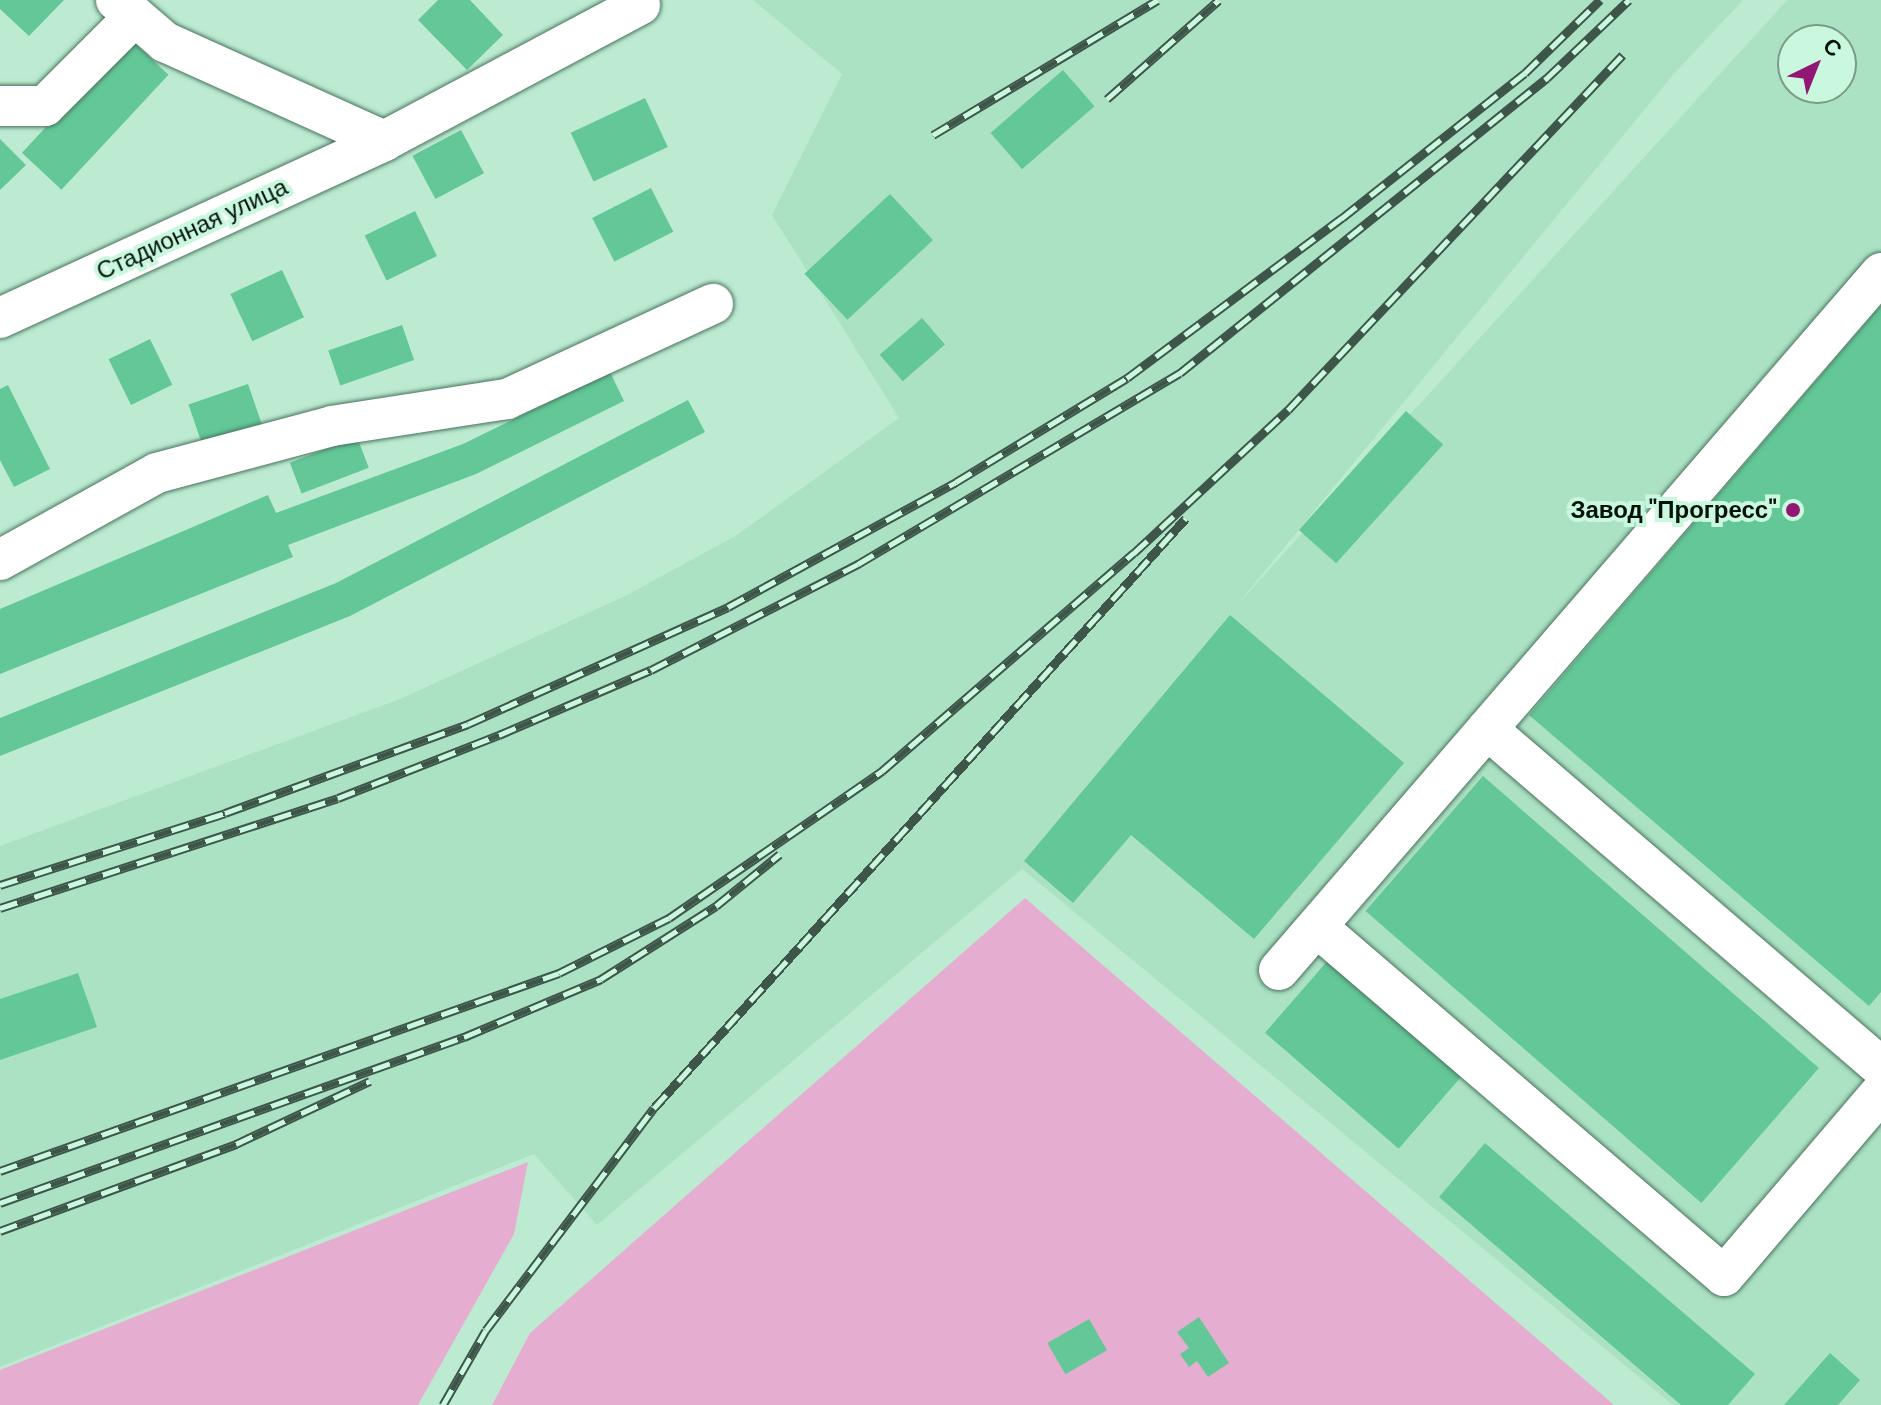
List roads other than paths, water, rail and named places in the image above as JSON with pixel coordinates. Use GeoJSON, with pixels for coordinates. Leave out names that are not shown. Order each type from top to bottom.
{"type":"FeatureCollection","features":[{"type":"Feature","properties":{"kind":"street","name":"Стадионная улица"},"geometry":{"type":"LineString","coordinates":[[0,318],[384,141],[640,5]]}},
{"type":"Feature","properties":{"kind":"street"},"geometry":{"type":"LineString","coordinates":[[0,106],[45,106],[125,8],[165,42],[384,141]]}},
{"type":"Feature","properties":{"kind":"street"},"geometry":{"type":"LineString","coordinates":[[1279,970],[1881,273]]}},
{"type":"Feature","properties":{"kind":"street"},"geometry":{"type":"LineString","coordinates":[[0,560],[157,473],[332,426],[507,399],[713,304]]}},
{"type":"Feature","properties":{"kind":"street"},"geometry":{"type":"LineString","coordinates":[[1487,729],[1881,1067]]}},
{"type":"Feature","properties":{"kind":"street"},"geometry":{"type":"LineString","coordinates":[[1317,927],[1724,1276],[1881,1092]]}},
{"type":"Feature","properties":{"kind":"railway"},"geometry":{"type":"LineString","coordinates":[[933,135],[1158,0]]}},
{"type":"Feature","properties":{"kind":"railway"},"geometry":{"type":"LineString","coordinates":[[1107,99],[1219,0]]}},
{"type":"Feature","properties":{"kind":"railway"},"geometry":{"type":"LineString","coordinates":[[0,885],[225,813],[468,724],[728,607],[956,482],[1127,378],[1342,218],[1525,73],[1600,0]]}},
{"type":"Feature","properties":{"kind":"railway"},"geometry":{"type":"LineString","coordinates":[[0,908],[338,798],[499,735],[651,670],[858,564],[1180,373],[1547,78],[1629,0]]}},
{"type":"Feature","properties":{"kind":"railway"},"geometry":{"type":"LineString","coordinates":[[0,1171],[559,973],[669,918],[882,771],[1134,553],[1288,410],[1623,55]]}},
{"type":"Feature","properties":{"kind":"railway"},"geometry":{"type":"LineString","coordinates":[[443,1405],[486,1330],[654,1108],[1186,518]]}},
{"type":"Feature","properties":{"kind":"railway"},"geometry":{"type":"LineString","coordinates":[[0,1203],[464,1037],[601,979],[716,906],[780,854]]}},
{"type":"Feature","properties":{"kind":"railway"},"geometry":{"type":"LineString","coordinates":[[0,1231],[236,1144],[370,1081]]}},
{"type":"Feature","properties":{"kind":"place","name":"Завод \"Прогресс\""},"geometry":{"type":"Point","coordinates":[1793,510]}}]}
